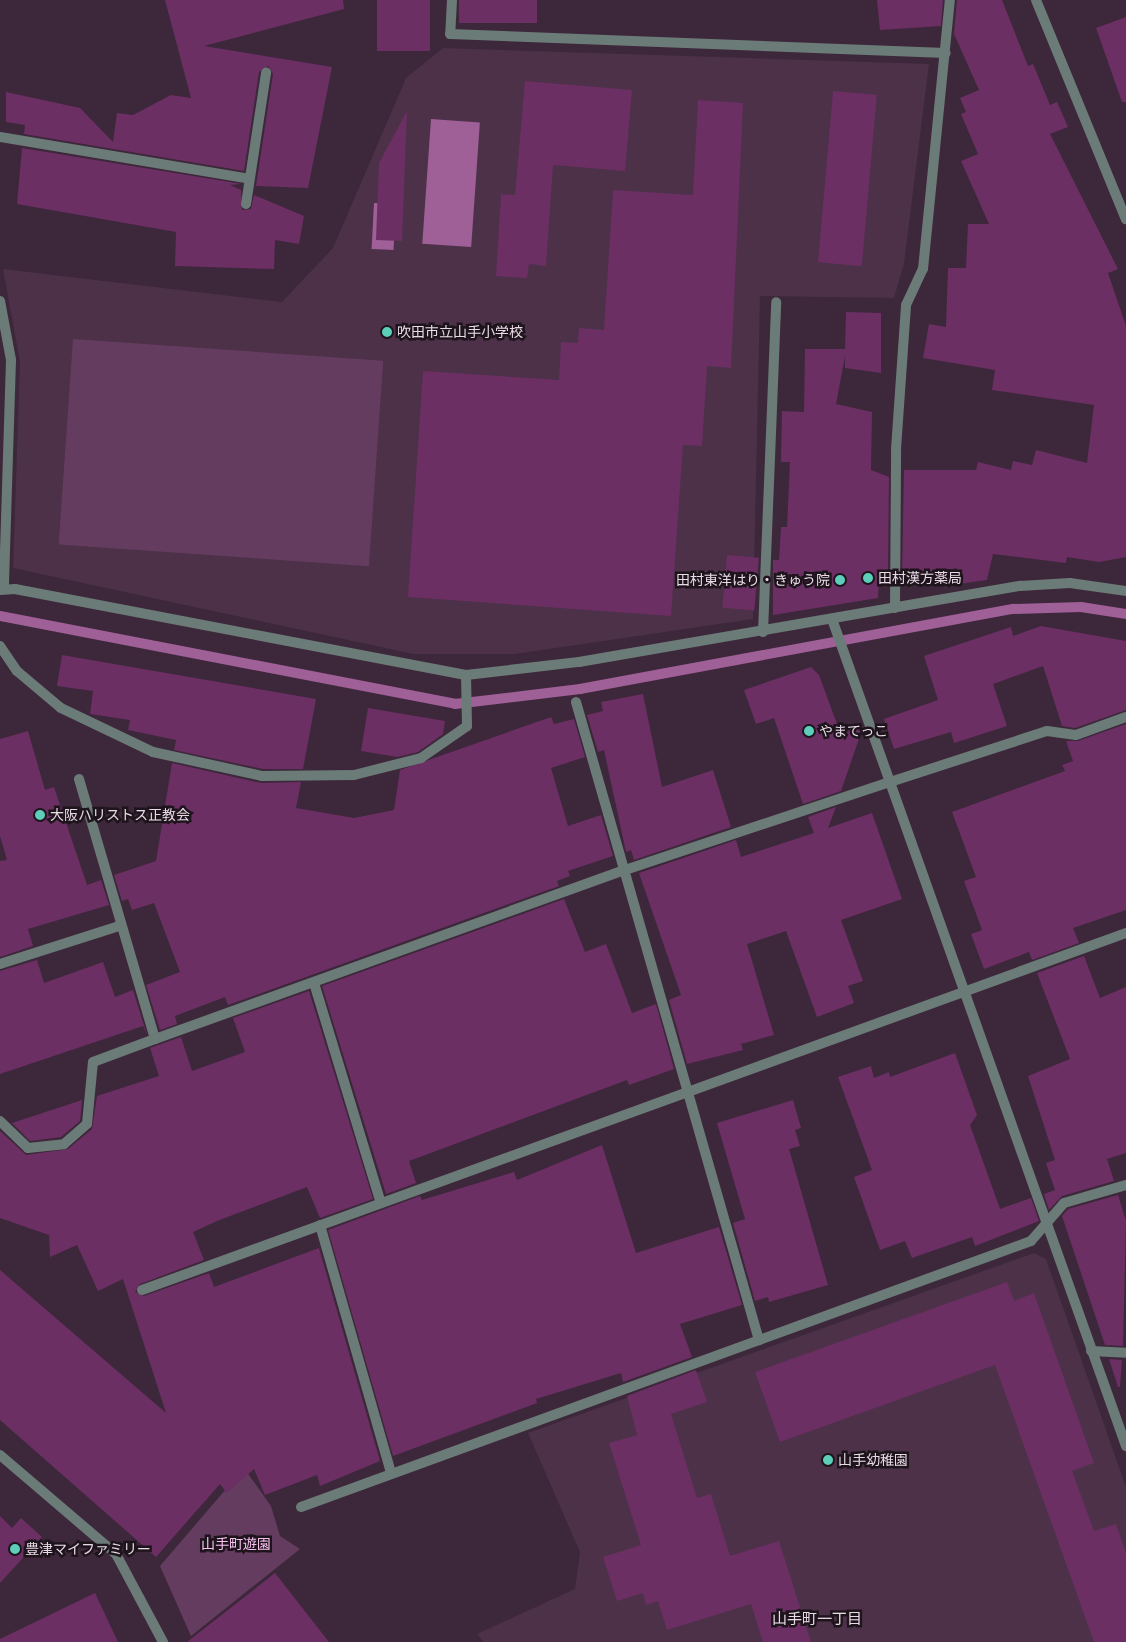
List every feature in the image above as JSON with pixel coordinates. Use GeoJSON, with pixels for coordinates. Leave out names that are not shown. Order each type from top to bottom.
{"type":"FeatureCollection","features":[{"type":"Feature","properties":{"kind":"street"},"geometry":{"type":"LineString","coordinates":[[452,0],[450,34],[946,53]]}},
{"type":"Feature","properties":{"kind":"street"},"geometry":{"type":"LineString","coordinates":[[895,608],[896,449],[906,304],[923,269],[950,0]]}},
{"type":"Feature","properties":{"kind":"street"},"geometry":{"type":"LineString","coordinates":[[1036,0],[1126,219]]}},
{"type":"Feature","properties":{"kind":"street"},"geometry":{"type":"LineString","coordinates":[[246,204],[246,178],[266,74]]}},
{"type":"Feature","properties":{"kind":"street"},"geometry":{"type":"LineString","coordinates":[[0,137],[246,178]]}},
{"type":"Feature","properties":{"kind":"street"},"geometry":{"type":"LineString","coordinates":[[0,301],[11,360],[2,590],[466,675],[530,670],[1037,585],[1070,583],[1126,591]]}},
{"type":"Feature","properties":{"kind":"street"},"geometry":{"type":"LineString","coordinates":[[763,632],[776,302]]}},
{"type":"Feature","properties":{"kind":"street"},"geometry":{"type":"LineString","coordinates":[[832,620],[888,783],[1047,1221],[1091,1351],[1126,1446]]}},
{"type":"Feature","properties":{"kind":"street"},"geometry":{"type":"LineString","coordinates":[[0,646],[17,671],[61,708],[153,752],[262,776],[354,775],[421,758],[466,726],[466,675]]}},
{"type":"Feature","properties":{"kind":"street"},"geometry":{"type":"LineString","coordinates":[[576,702],[622,871],[758,1340]]}},
{"type":"Feature","properties":{"kind":"street"},"geometry":{"type":"LineString","coordinates":[[0,1121],[28,1148],[64,1144],[87,1124],[93,1062],[622,871],[1047,731],[1076,735],[1126,717]]}},
{"type":"Feature","properties":{"kind":"street"},"geometry":{"type":"LineString","coordinates":[[79,779],[119,926],[155,1039]]}},
{"type":"Feature","properties":{"kind":"street"},"geometry":{"type":"LineString","coordinates":[[0,964],[119,926]]}},
{"type":"Feature","properties":{"kind":"street"},"geometry":{"type":"LineString","coordinates":[[142,1290],[964,990],[1126,933]]}},
{"type":"Feature","properties":{"kind":"street"},"geometry":{"type":"LineString","coordinates":[[314,983],[381,1203]]}},
{"type":"Feature","properties":{"kind":"street"},"geometry":{"type":"LineString","coordinates":[[301,1507],[1031,1241],[1064,1203],[1126,1185]]}},
{"type":"Feature","properties":{"kind":"street"},"geometry":{"type":"LineString","coordinates":[[320,1225],[392,1473]]}},
{"type":"Feature","properties":{"kind":"street"},"geometry":{"type":"LineString","coordinates":[[1091,1351],[1126,1354]]}},
{"type":"Feature","properties":{"kind":"street"},"geometry":{"type":"LineString","coordinates":[[0,1456],[116,1554],[163,1642]]}},
{"type":"Feature","properties":{"kind":"shaded area","name":"吹田市立山手小学校"},"geometry":{"type":"Polygon","coordinates":[[[443,48],[929,64],[904,264],[894,298],[760,296],[753,619],[515,654],[413,654],[13,568],[20,362],[3,269],[282,302],[333,248],[406,78],[443,48]]]}},
{"type":"Feature","properties":{"kind":"shaded area"},"geometry":{"type":"Polygon","coordinates":[[[431,119],[480,122],[471,247],[422,244],[431,119]]]}},
{"type":"Feature","properties":{"kind":"shaded area"},"geometry":{"type":"Polygon","coordinates":[[[374,203],[396,204],[394,250],[372,249],[374,203]]]}},
{"type":"Feature","properties":{"kind":"shaded area","name":"山手幼稚園"},"geometry":{"type":"Polygon","coordinates":[[[1034,1253],[1046,1259],[1126,1487],[1126,1642],[484,1642],[477,1634],[575,1589],[580,1552],[528,1433],[1034,1253]]]}},
{"type":"Feature","properties":{"kind":"green space"},"geometry":{"type":"Polygon","coordinates":[[[73,339],[383,361],[369,566],[59,544],[73,339]]]}},
{"type":"Feature","properties":{"kind":"green space","name":"山手町遊園"},"geometry":{"type":"Polygon","coordinates":[[[244,1468],[271,1506],[280,1536],[300,1549],[191,1636],[160,1566],[244,1468]]]}},
{"type":"Feature","properties":{"kind":"building"},"geometry":{"type":"Polygon","coordinates":[[[165,0],[343,0],[344,9],[204,46],[332,67],[308,188],[256,186],[273,74],[268,66],[259,72],[244,171],[24,134],[25,125],[6,122],[6,92],[80,108],[113,142],[117,113],[133,115],[171,95],[191,98],[165,0]]]}},
{"type":"Feature","properties":{"kind":"building"},"geometry":{"type":"Polygon","coordinates":[[[377,0],[430,0],[430,51],[377,51],[377,0]]]}},
{"type":"Feature","properties":{"kind":"building"},"geometry":{"type":"Polygon","coordinates":[[[459,0],[537,0],[537,23],[459,23],[459,0]]]}},
{"type":"Feature","properties":{"kind":"building"},"geometry":{"type":"Polygon","coordinates":[[[877,0],[943,0],[941,26],[880,30],[877,0]]]}},
{"type":"Feature","properties":{"kind":"building"},"geometry":{"type":"Polygon","coordinates":[[[957,0],[1002,0],[1028,66],[1033,64],[1050,105],[1057,102],[1068,127],[1050,134],[1118,269],[1108,273],[1126,326],[1126,557],[1099,562],[1067,557],[1066,563],[993,554],[987,580],[959,584],[957,568],[902,577],[904,470],[976,470],[978,462],[1011,470],[1013,461],[1032,465],[1036,450],[1087,463],[1094,405],[992,390],[995,370],[923,358],[929,324],[946,327],[948,268],[966,268],[968,224],[989,224],[961,161],[978,154],[961,114],[966,112],[960,98],[979,90],[954,34],[957,0]]]}},
{"type":"Feature","properties":{"kind":"building"},"geometry":{"type":"Polygon","coordinates":[[[1126,17],[1126,102],[1122,102],[1096,28],[1126,17]]]}},
{"type":"Feature","properties":{"kind":"building"},"geometry":{"type":"Polygon","coordinates":[[[525,81],[632,90],[625,171],[553,165],[546,266],[529,264],[527,278],[496,276],[501,194],[515,195],[525,81]]]}},
{"type":"Feature","properties":{"kind":"building"},"geometry":{"type":"Polygon","coordinates":[[[833,91],[877,95],[862,266],[818,262],[833,91]]]}},
{"type":"Feature","properties":{"kind":"building"},"geometry":{"type":"Polygon","coordinates":[[[698,100],[743,103],[731,368],[707,366],[702,446],[683,445],[671,616],[408,597],[423,371],[559,380],[561,342],[578,343],[579,328],[604,330],[613,190],[693,195],[698,100]]]}},
{"type":"Feature","properties":{"kind":"building"},"geometry":{"type":"Polygon","coordinates":[[[407,111],[402,241],[376,240],[379,163],[407,111]]]}},
{"type":"Feature","properties":{"kind":"building"},"geometry":{"type":"Polygon","coordinates":[[[22,148],[242,184],[230,185],[241,190],[242,210],[251,209],[254,195],[304,216],[299,244],[275,240],[274,269],[175,266],[176,232],[17,204],[22,148]]]}},
{"type":"Feature","properties":{"kind":"building"},"geometry":{"type":"Polygon","coordinates":[[[846,312],[881,313],[881,373],[845,368],[845,356],[836,404],[872,412],[871,470],[889,477],[888,579],[879,580],[878,598],[773,615],[773,560],[779,560],[781,527],[787,527],[790,462],[781,462],[782,411],[804,412],[805,349],[845,349],[846,312]]]}},
{"type":"Feature","properties":{"kind":"building"},"geometry":{"type":"Polygon","coordinates":[[[727,555],[759,558],[754,611],[722,608],[727,555]]]}},
{"type":"Feature","properties":{"kind":"building"},"geometry":{"type":"Polygon","coordinates":[[[1041,626],[1126,641],[1126,710],[1075,728],[1062,726],[1043,666],[993,684],[1007,726],[954,743],[951,732],[894,749],[884,719],[938,700],[924,656],[1011,627],[1013,636],[1041,626]]]}},
{"type":"Feature","properties":{"kind":"building"},"geometry":{"type":"Polygon","coordinates":[[[62,655],[316,699],[303,769],[263,769],[174,750],[176,740],[128,730],[130,720],[90,714],[93,691],[57,686],[62,655]]]}},
{"type":"Feature","properties":{"kind":"building","name":"やまてっこ"},"geometry":{"type":"Polygon","coordinates":[[[811,667],[819,675],[840,732],[863,727],[841,791],[803,804],[774,718],[756,724],[744,690],[811,667]]]}},
{"type":"Feature","properties":{"kind":"building"},"geometry":{"type":"Polygon","coordinates":[[[643,694],[662,787],[713,770],[731,827],[634,860],[631,850],[626,852],[604,750],[598,752],[587,715],[603,711],[601,702],[643,694]]]}},
{"type":"Feature","properties":{"kind":"building"},"geometry":{"type":"Polygon","coordinates":[[[368,708],[445,721],[443,734],[418,752],[397,757],[361,751],[368,708]]]}},
{"type":"Feature","properties":{"kind":"building"},"geometry":{"type":"Polygon","coordinates":[[[551,717],[554,724],[574,719],[585,757],[551,768],[568,826],[601,815],[613,856],[568,871],[570,876],[557,881],[559,886],[228,1005],[225,997],[175,1016],[177,1024],[160,1030],[146,985],[180,972],[154,903],[132,910],[128,899],[122,901],[114,875],[156,861],[172,763],[261,783],[301,782],[296,808],[354,818],[394,810],[400,770],[551,717]]]}},
{"type":"Feature","properties":{"kind":"building"},"geometry":{"type":"Polygon","coordinates":[[[1126,724],[1126,910],[1073,928],[1079,943],[1032,960],[1029,952],[984,969],[971,934],[982,930],[964,881],[976,877],[952,812],[1065,771],[1062,765],[1073,761],[1066,741],[1078,741],[1126,724]]]}},
{"type":"Feature","properties":{"kind":"building","name":"大阪ハリストス正教会"},"geometry":{"type":"Polygon","coordinates":[[[28,731],[45,790],[54,787],[87,885],[101,880],[109,905],[28,929],[33,946],[0,957],[0,861],[7,860],[0,836],[0,739],[28,731]]]}},
{"type":"Feature","properties":{"kind":"building"},"geometry":{"type":"Polygon","coordinates":[[[836,807],[828,828],[872,813],[902,899],[841,920],[863,981],[848,986],[854,1003],[817,1017],[786,931],[747,944],[774,1035],[741,1044],[743,1050],[687,1064],[669,1000],[681,995],[639,873],[736,840],[741,857],[814,833],[808,817],[836,807]]]}},
{"type":"Feature","properties":{"kind":"building"},"geometry":{"type":"Polygon","coordinates":[[[564,899],[585,952],[606,944],[632,1013],[656,1004],[674,1069],[629,1085],[627,1080],[409,1161],[416,1183],[386,1194],[322,986],[564,899]]]}},
{"type":"Feature","properties":{"kind":"building"},"geometry":{"type":"Polygon","coordinates":[[[1084,956],[1100,998],[1126,987],[1126,1153],[1107,1159],[1114,1181],[1062,1196],[1049,1210],[1044,1194],[1055,1190],[1046,1163],[1055,1160],[1028,1076],[1070,1059],[1037,973],[1084,956]]]}},
{"type":"Feature","properties":{"kind":"building"},"geometry":{"type":"Polygon","coordinates":[[[37,960],[44,983],[103,962],[115,997],[133,990],[147,1035],[143,1026],[0,1074],[0,971],[37,960]]]}},
{"type":"Feature","properties":{"kind":"building"},"geometry":{"type":"Polygon","coordinates":[[[309,991],[373,1199],[320,1218],[307,1187],[217,1221],[193,1232],[204,1260],[140,1284],[135,1292],[144,1296],[209,1273],[214,1287],[319,1248],[380,1461],[320,1486],[317,1475],[265,1495],[254,1469],[227,1493],[220,1484],[156,1557],[0,1420],[0,1270],[166,1413],[123,1279],[98,1291],[77,1245],[50,1257],[49,1235],[0,1218],[0,1131],[26,1155],[68,1149],[92,1129],[97,1096],[159,1076],[150,1048],[181,1037],[192,1071],[245,1052],[233,1018],[309,991]]]}},
{"type":"Feature","properties":{"kind":"building"},"geometry":{"type":"Polygon","coordinates":[[[955,1053],[977,1115],[970,1125],[1000,1209],[1031,1198],[1039,1221],[975,1246],[972,1237],[912,1258],[905,1241],[880,1250],[854,1177],[872,1170],[838,1077],[871,1066],[874,1078],[889,1072],[890,1077],[955,1053]]]}},
{"type":"Feature","properties":{"kind":"building"},"geometry":{"type":"Polygon","coordinates":[[[82,1100],[80,1121],[61,1137],[30,1141],[12,1123],[82,1100]]]}},
{"type":"Feature","properties":{"kind":"building"},"geometry":{"type":"Polygon","coordinates":[[[793,1100],[801,1128],[795,1130],[800,1146],[789,1149],[828,1285],[769,1302],[768,1297],[755,1301],[733,1223],[745,1219],[717,1123],[793,1100]]]}},
{"type":"Feature","properties":{"kind":"building"},"geometry":{"type":"Polygon","coordinates":[[[602,1145],[636,1253],[719,1227],[742,1305],[680,1324],[692,1357],[623,1382],[621,1373],[536,1399],[537,1403],[393,1456],[328,1230],[420,1196],[422,1200],[514,1172],[517,1180],[602,1145]]]}},
{"type":"Feature","properties":{"kind":"building"},"geometry":{"type":"Polygon","coordinates":[[[1118,1195],[1126,1221],[1123,1346],[1105,1345],[1062,1216],[1068,1209],[1118,1195]]]}},
{"type":"Feature","properties":{"kind":"building"},"geometry":{"type":"Polygon","coordinates":[[[1007,1282],[1014,1301],[1034,1293],[1094,1463],[1072,1471],[1094,1531],[1116,1524],[1126,1553],[1126,1642],[1094,1642],[995,1365],[780,1442],[755,1372],[1007,1282]]]}},
{"type":"Feature","properties":{"kind":"building"},"geometry":{"type":"Polygon","coordinates":[[[1109,1359],[1122,1360],[1120,1387],[1118,1387],[1109,1359]]]}},
{"type":"Feature","properties":{"kind":"building"},"geometry":{"type":"Polygon","coordinates":[[[696,1370],[707,1402],[671,1414],[697,1498],[711,1494],[730,1556],[779,1541],[811,1642],[763,1642],[751,1604],[667,1630],[658,1601],[646,1605],[643,1593],[617,1601],[603,1557],[641,1545],[609,1443],[637,1435],[627,1396],[696,1370]]]}},
{"type":"Feature","properties":{"kind":"building","name":"豊津マイファミリー"},"geometry":{"type":"Polygon","coordinates":[[[0,1516],[12,1528],[21,1518],[42,1537],[0,1583],[0,1516]]]}},
{"type":"Feature","properties":{"kind":"building"},"geometry":{"type":"Polygon","coordinates":[[[275,1573],[329,1642],[187,1642],[275,1573]]]}},
{"type":"Feature","properties":{"kind":"building"},"geometry":{"type":"Polygon","coordinates":[[[95,1593],[118,1642],[0,1642],[0,1639],[95,1593]]]}},
{"type":"Feature","properties":{"kind":"waterway"},"geometry":{"type":"LineString","coordinates":[[0,616],[455,704],[580,689],[1013,609],[1081,607],[1126,614]]}},
{"type":"Feature","properties":{"kind":"place","name":"吹田市立山手小学校"},"geometry":{"type":"Point","coordinates":[387,332]}},
{"type":"Feature","properties":{"kind":"place","name":"田村漢方薬局"},"geometry":{"type":"Point","coordinates":[868,578]}},
{"type":"Feature","properties":{"kind":"place","name":"田村東洋はり・きゅう院"},"geometry":{"type":"Point","coordinates":[840,580]}},
{"type":"Feature","properties":{"kind":"place","name":"やまてっこ"},"geometry":{"type":"Point","coordinates":[809,731]}},
{"type":"Feature","properties":{"kind":"place","name":"大阪ハリストス正教会"},"geometry":{"type":"Point","coordinates":[40,815]}},
{"type":"Feature","properties":{"kind":"place","name":"山手幼稚園"},"geometry":{"type":"Point","coordinates":[828,1460]}},
{"type":"Feature","properties":{"kind":"place","name":"豊津マイファミリー"},"geometry":{"type":"Point","coordinates":[15,1549]}},
{"type":"Feature","properties":{"kind":"district","name":"山手町一丁目"},"geometry":{"type":"Point","coordinates":[817,1619]}}]}
